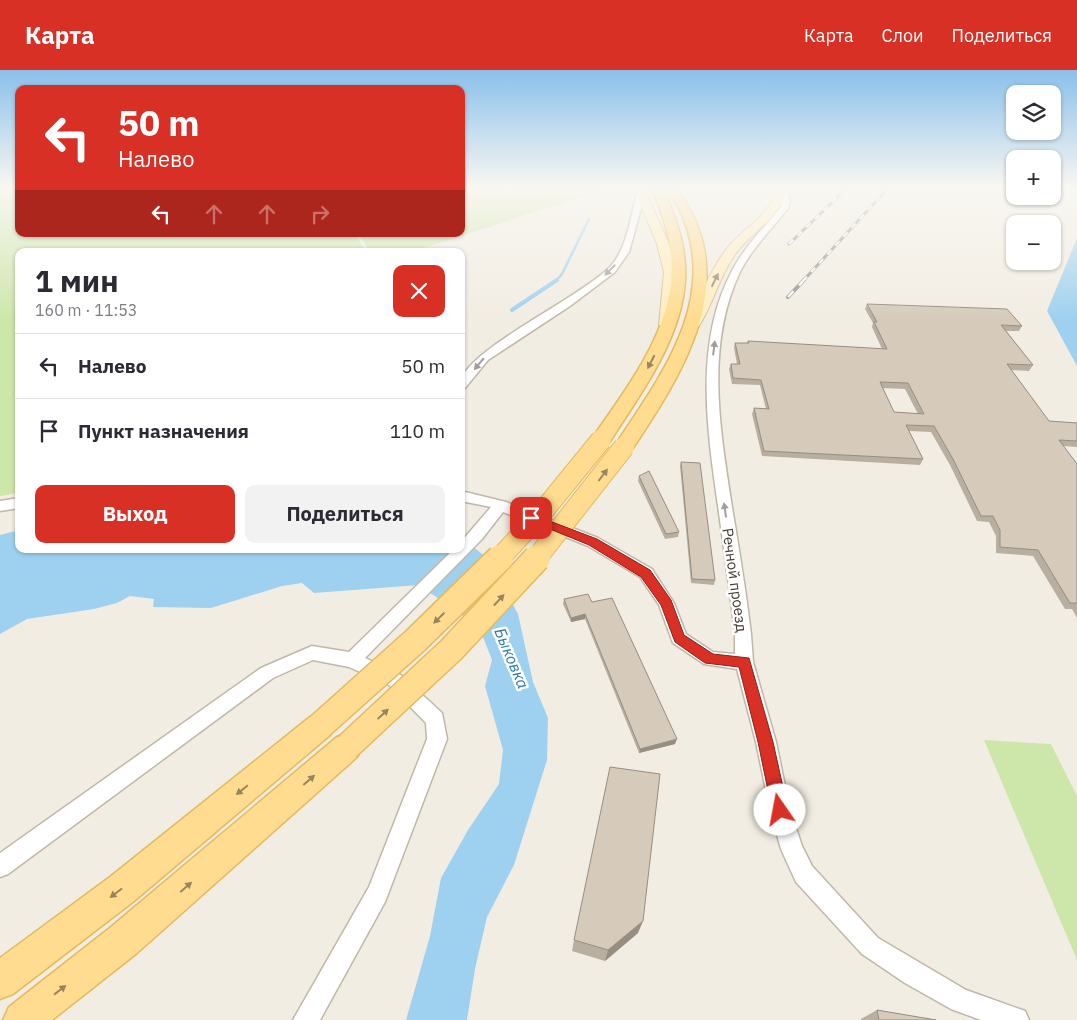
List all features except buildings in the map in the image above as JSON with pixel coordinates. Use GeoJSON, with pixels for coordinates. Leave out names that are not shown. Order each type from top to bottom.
{"type":"FeatureCollection","features":[{"type":"Feature","properties":{"kind":"main road"},"geometry":{"type":"LineString","coordinates":[[657,230],[663,244],[670,272],[666,331]]}},
{"type":"Feature","properties":{"kind":"main road"},"geometry":{"type":"LineString","coordinates":[[0,981],[122,888],[320,726],[388,666],[509,549],[548,506],[601,440],[649,366],[666,331],[670,322],[678,283],[679,265],[675,230]]}},
{"type":"Feature","properties":{"kind":"main road"},"geometry":{"type":"LineString","coordinates":[[693,230],[700,282],[694,323]]}},
{"type":"Feature","properties":{"kind":"main road"},"geometry":{"type":"LineString","coordinates":[[22,1020],[124,940],[347,747],[451,650],[528,569],[624,448],[672,370],[722,265],[735,246],[751,230]]}},
{"type":"Feature","properties":{"kind":"street"},"geometry":{"type":"LineString","coordinates":[[465,381],[484,358],[567,304],[612,270],[625,252],[630,230]]}},
{"type":"Feature","properties":{"kind":"street","name":"Речной проезд"},"geometry":{"type":"LineString","coordinates":[[767,230],[741,263],[722,304],[713,358],[719,464],[743,634],[744,662],[766,742],[780,810],[792,849],[804,874],[870,946],[960,1000],[1016,1020]]}},
{"type":"Feature","properties":{"kind":"street"},"geometry":{"type":"LineString","coordinates":[[465,497],[486,500],[593,542],[646,574],[666,603],[679,638],[710,659],[744,662]]}},
{"type":"Feature","properties":{"kind":"street"},"geometry":{"type":"LineString","coordinates":[[0,506],[15,503]]}},
{"type":"Feature","properties":{"kind":"street"},"geometry":{"type":"LineString","coordinates":[[465,547],[501,506]]}},
{"type":"Feature","properties":{"kind":"street"},"geometry":{"type":"LineString","coordinates":[[352,660],[459,553]]}},
{"type":"Feature","properties":{"kind":"street"},"geometry":{"type":"LineString","coordinates":[[0,866],[267,673],[312,653],[352,660],[395,680],[435,719],[437,739],[378,894],[306,1020]]}},
{"type":"Feature","properties":{"kind":"green space"},"geometry":{"type":"Polygon","coordinates":[[[0,230],[15,230],[15,237],[357,237],[363,248],[15,248],[15,494],[0,496],[0,230]]]}},
{"type":"Feature","properties":{"kind":"green space"},"geometry":{"type":"Polygon","coordinates":[[[465,230],[479,230],[465,235],[465,230]]]}},
{"type":"Feature","properties":{"kind":"green space"},"geometry":{"type":"Polygon","coordinates":[[[361,237],[458,237],[424,248],[367,248],[361,237]]]}},
{"type":"Feature","properties":{"kind":"green space"},"geometry":{"type":"Polygon","coordinates":[[[984,740],[1051,744],[1077,796],[1077,960],[984,740]]]}},
{"type":"Feature","properties":{"kind":"water"},"geometry":{"type":"Polygon","coordinates":[[[1077,238],[1077,366],[1047,311],[1077,238]]]}},
{"type":"Feature","properties":{"kind":"water","name":"Быковка"},"geometry":{"type":"Polygon","coordinates":[[[15,531],[15,553],[465,553],[465,544],[476,549],[493,563],[501,583],[518,614],[533,682],[548,718],[547,760],[514,865],[487,917],[475,969],[467,1020],[406,1020],[430,936],[441,878],[468,830],[499,784],[503,750],[485,686],[492,660],[479,627],[419,585],[314,593],[302,583],[282,586],[211,608],[153,607],[154,599],[130,596],[117,603],[94,609],[27,619],[0,634],[0,535],[15,531]]]}},
{"type":"Feature","properties":{"kind":"waterway"},"geometry":{"type":"LineString","coordinates":[[557,280],[562,274],[583,230]]}},
{"type":"Feature","properties":{"kind":"waterway"},"geometry":{"type":"LineString","coordinates":[[512,310],[557,280]]}},
{"type":"Feature","properties":{"kind":"railway"},"geometry":{"type":"LineString","coordinates":[[789,244],[803,230]]}},
{"type":"Feature","properties":{"kind":"railway"},"geometry":{"type":"LineString","coordinates":[[803,281],[849,230]]}},
{"type":"Feature","properties":{"kind":"railway"},"geometry":{"type":"LineString","coordinates":[[788,297],[804,280]]}},
{"type":"Feature","properties":{"kind":"route"},"geometry":{"type":"LineString","coordinates":[[531,518],[593,542],[646,574],[666,603],[679,638],[710,659],[744,662],[766,742],[780,810]]}}]}
